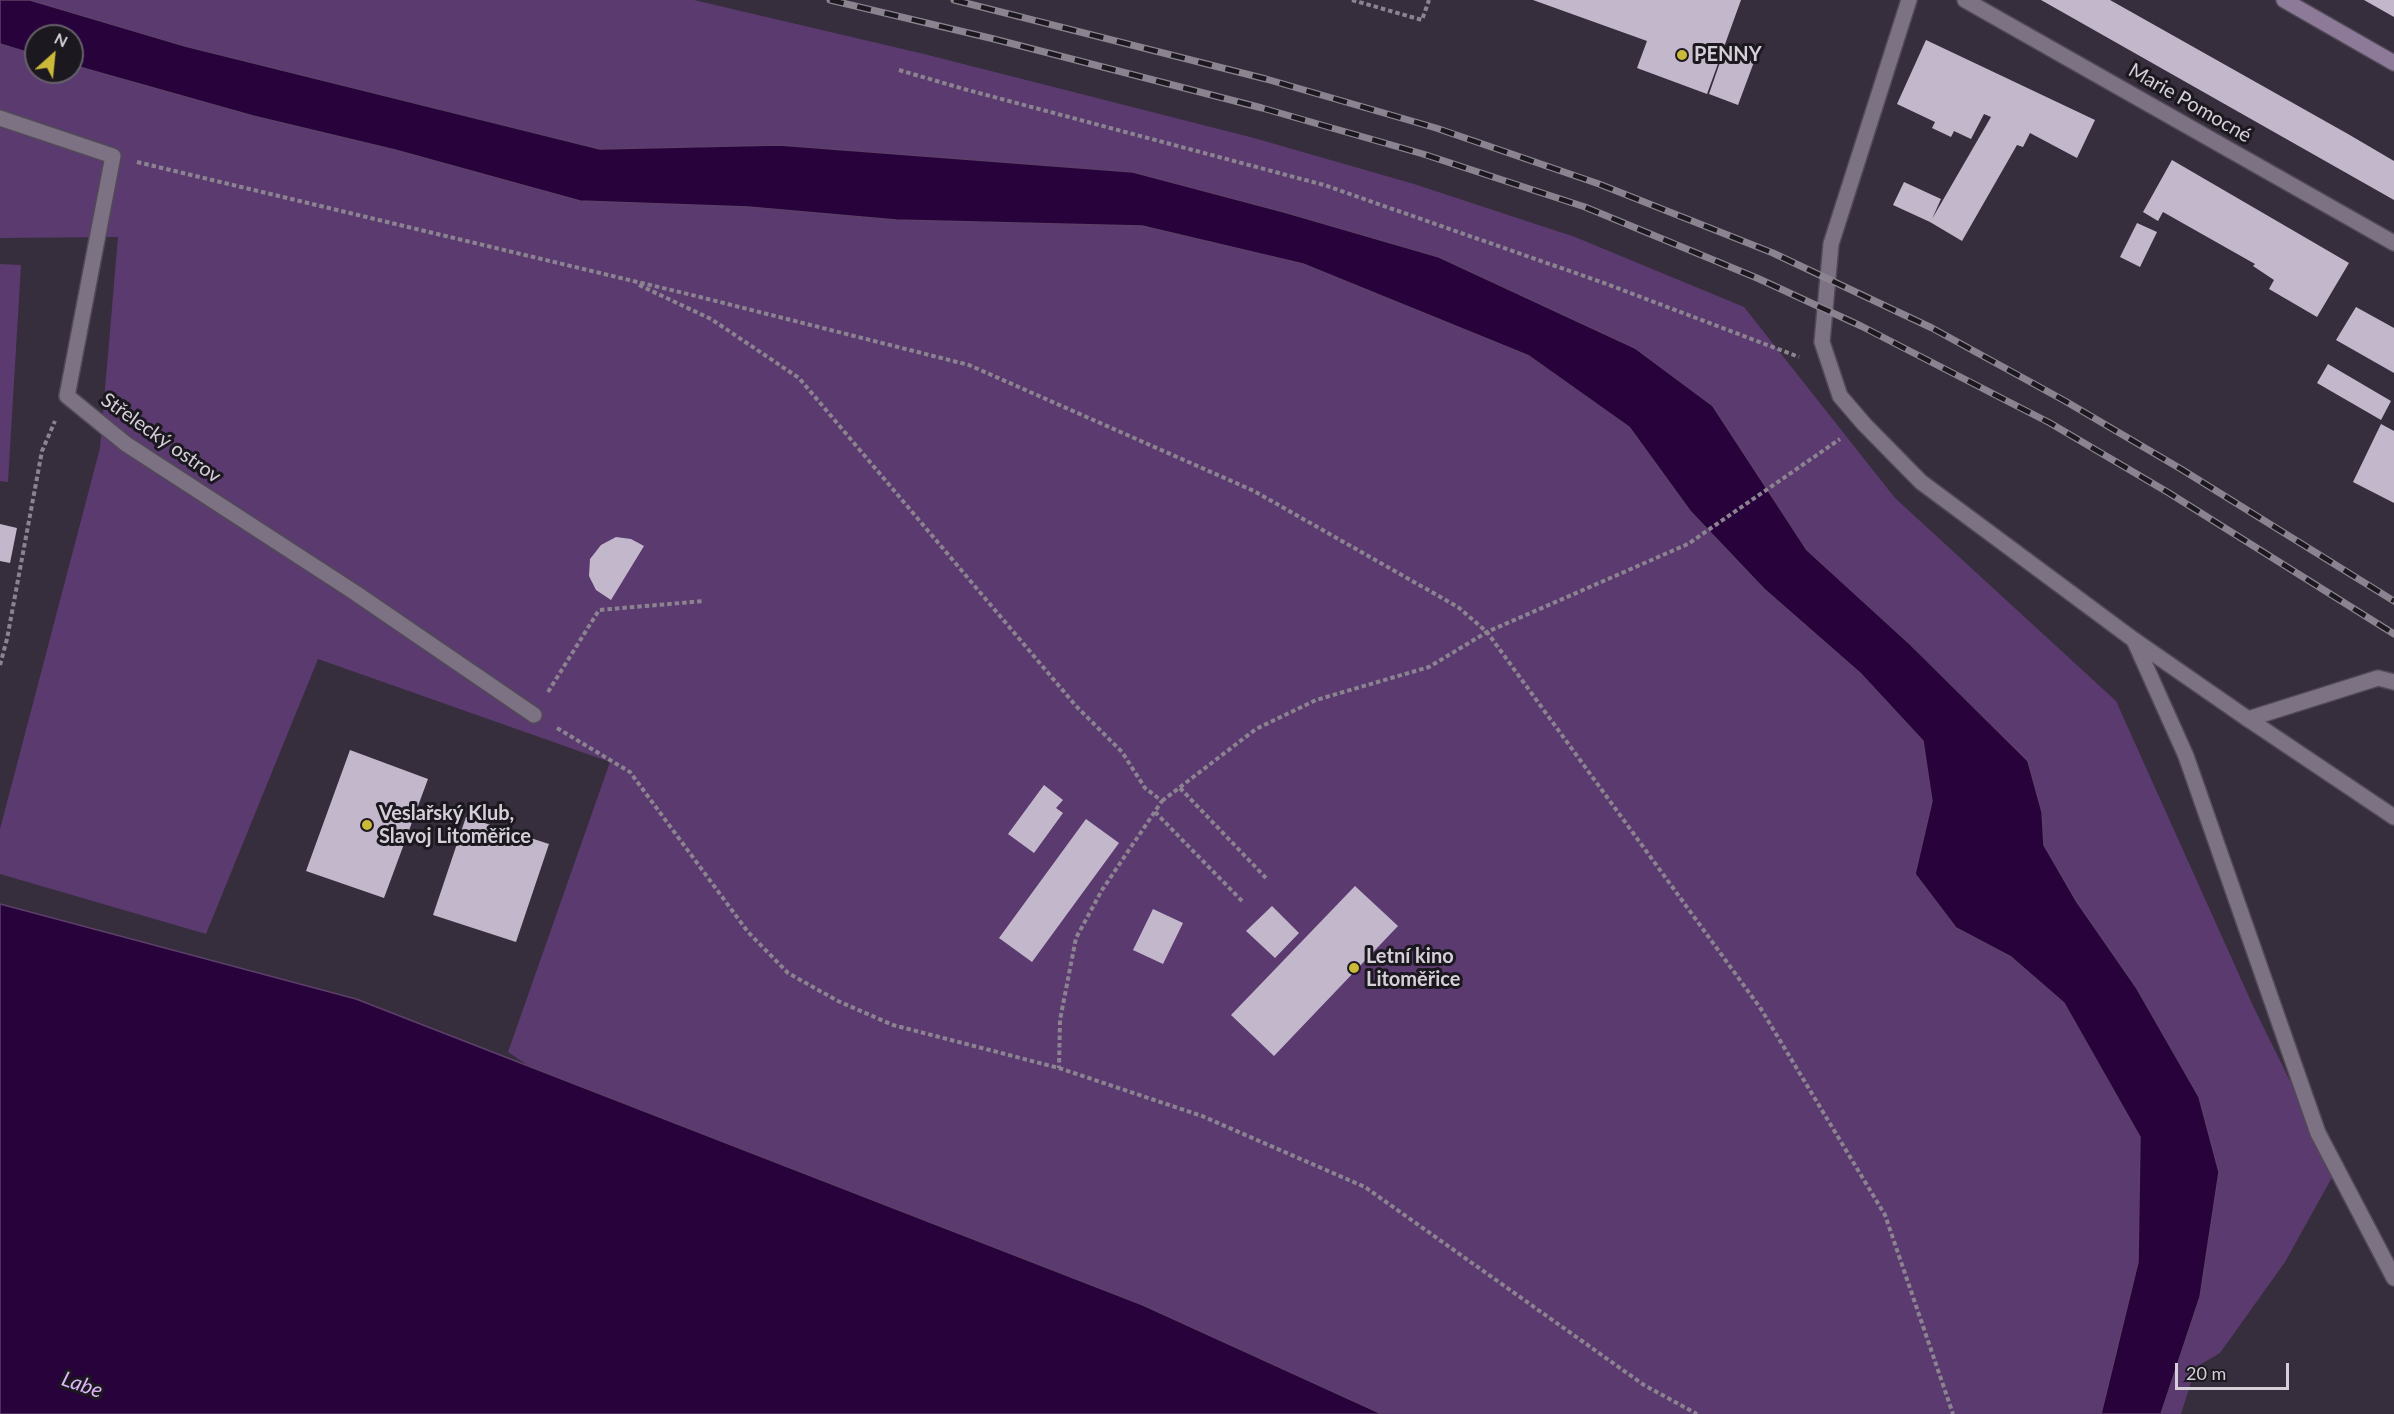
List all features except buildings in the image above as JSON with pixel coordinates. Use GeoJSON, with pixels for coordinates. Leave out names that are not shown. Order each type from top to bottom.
{"type":"FeatureCollection","features":[{"type":"Feature","properties":{"kind":"main road"},"geometry":{"type":"LineString","coordinates":[[2284,0],[2394,63]]}},
{"type":"Feature","properties":{"kind":"street"},"geometry":{"type":"LineString","coordinates":[[1909,0],[1831,244],[1822,342],[1840,396],[1921,482],[2134,640],[2394,817]]}},
{"type":"Feature","properties":{"kind":"street","name":"Marie Pomocné"},"geometry":{"type":"LineString","coordinates":[[1965,0],[2394,243]]}},
{"type":"Feature","properties":{"kind":"street"},"geometry":{"type":"LineString","coordinates":[[0,118],[113,156],[67,396]]}},
{"type":"Feature","properties":{"kind":"street","name":"Střelecký ostrov"},"geometry":{"type":"LineString","coordinates":[[67,396],[126,444],[354,592],[534,715]]}},
{"type":"Feature","properties":{"kind":"street"},"geometry":{"type":"LineString","coordinates":[[2134,640],[2186,756],[2318,1133],[2394,1278]]}},
{"type":"Feature","properties":{"kind":"street"},"geometry":{"type":"LineString","coordinates":[[2248,719],[2378,678],[2394,682]]}},
{"type":"Feature","properties":{"kind":"path"},"geometry":{"type":"LineString","coordinates":[[1352,0],[1422,20],[1429,0]]}},
{"type":"Feature","properties":{"kind":"path"},"geometry":{"type":"LineString","coordinates":[[899,70],[1324,185],[1604,283],[1830,370]]}},
{"type":"Feature","properties":{"kind":"path"},"geometry":{"type":"LineString","coordinates":[[113,156],[969,365],[1254,491],[1458,607],[1487,632],[1761,1010],[1885,1215],[1953,1414]]}},
{"type":"Feature","properties":{"kind":"path"},"geometry":{"type":"LineString","coordinates":[[631,281],[711,319],[800,378],[1076,706],[1122,752],[1145,788],[1162,801]]}},
{"type":"Feature","properties":{"kind":"path"},"geometry":{"type":"LineString","coordinates":[[0,665],[7,639],[42,451],[67,396]]}},
{"type":"Feature","properties":{"kind":"path"},"geometry":{"type":"LineString","coordinates":[[1059,1068],[1060,1020],[1076,938],[1102,890],[1162,801],[1256,729],[1316,700],[1429,667],[1487,632],[1688,544],[1780,479],[1864,424]]}},
{"type":"Feature","properties":{"kind":"path"},"geometry":{"type":"LineString","coordinates":[[704,601],[599,610],[534,715],[630,772],[748,932],[788,973],[838,1001],[893,1025],[1059,1068],[1202,1116],[1365,1187],[1644,1385],[1697,1414]]}},
{"type":"Feature","properties":{"kind":"path"},"geometry":{"type":"LineString","coordinates":[[1180,788],[1266,878]]}},
{"type":"Feature","properties":{"kind":"path"},"geometry":{"type":"LineString","coordinates":[[1155,812],[1243,902]]}},
{"type":"Feature","properties":{"kind":"shaded area"},"geometry":{"type":"Polygon","coordinates":[[[30,0],[694,0],[924,54],[1254,138],[1414,184],[1575,237],[1744,307],[1895,498],[2116,701],[2254,1008],[2335,1172],[2285,1262],[2220,1353],[2196,1367],[2181,1414],[2161,1414],[2200,1297],[2077,902],[2044,845],[2042,812],[2028,761],[1912,645],[1807,550],[1713,406],[1635,348],[1439,257],[1284,212],[1133,172],[779,145],[600,149],[185,46],[30,0]]]}},
{"type":"Feature","properties":{"kind":"shaded area"},"geometry":{"type":"Polygon","coordinates":[[[0,44],[24,51],[24,84],[84,84],[84,68],[253,116],[395,150],[748,207],[896,220],[1142,226],[1303,264],[1528,356],[1629,427],[1690,511],[1764,589],[1860,673],[1923,741],[1932,801],[1915,874],[1956,928],[2011,957],[2064,1003],[2140,1137],[2138,1262],[2101,1414],[1382,1414],[1143,1305],[532,1068],[508,1052],[610,762],[318,659],[206,934],[0,874],[0,829],[100,448],[118,237],[0,238],[0,44]]]}},
{"type":"Feature","properties":{"kind":"shaded area"},"geometry":{"type":"Polygon","coordinates":[[[0,264],[21,265],[8,482],[0,481],[0,264]]]}},
{"type":"Feature","properties":{"kind":"water"},"geometry":{"type":"Polygon","coordinates":[[[0,0],[30,0],[185,46],[600,149],[779,145],[1133,172],[1284,212],[1439,257],[1635,348],[1713,406],[1807,550],[1911,645],[2028,761],[2042,812],[2044,845],[2077,902],[2136,987],[2199,1097],[2219,1172],[2200,1297],[2161,1414],[2101,1414],[2138,1262],[2140,1137],[2064,1003],[2011,957],[1956,928],[1915,874],[1932,801],[1923,741],[1860,673],[1764,589],[1690,511],[1629,427],[1529,356],[1303,264],[1142,226],[896,220],[748,207],[580,201],[395,150],[253,116],[84,68],[84,24],[24,24],[24,51],[0,44],[0,0]]]}},
{"type":"Feature","properties":{"kind":"water","name":"Labe"},"geometry":{"type":"Polygon","coordinates":[[[0,904],[356,999],[1143,1305],[1382,1414],[0,1414],[0,904]]]}},
{"type":"Feature","properties":{"kind":"railway"},"geometry":{"type":"LineString","coordinates":[[830,0],[994,39],[1262,108],[1423,154],[1585,207],[1757,278],[1861,326],[2050,423],[2169,493],[2394,634]]}},
{"type":"Feature","properties":{"kind":"railway"},"geometry":{"type":"LineString","coordinates":[[954,0],[1266,79],[1436,128],[1599,184],[1773,253],[1932,328],[2065,401],[2181,469],[2394,601]]}},
{"type":"Feature","properties":{"kind":"place","name":"PENNY"},"geometry":{"type":"Point","coordinates":[1682,55]}},
{"type":"Feature","properties":{"kind":"place","name":"Veslařský Klub, Slavoj Litoměřice"},"geometry":{"type":"Point","coordinates":[367,825]}},
{"type":"Feature","properties":{"kind":"place","name":"Letní kino Litoměřice"},"geometry":{"type":"Point","coordinates":[1354,968]}}]}
